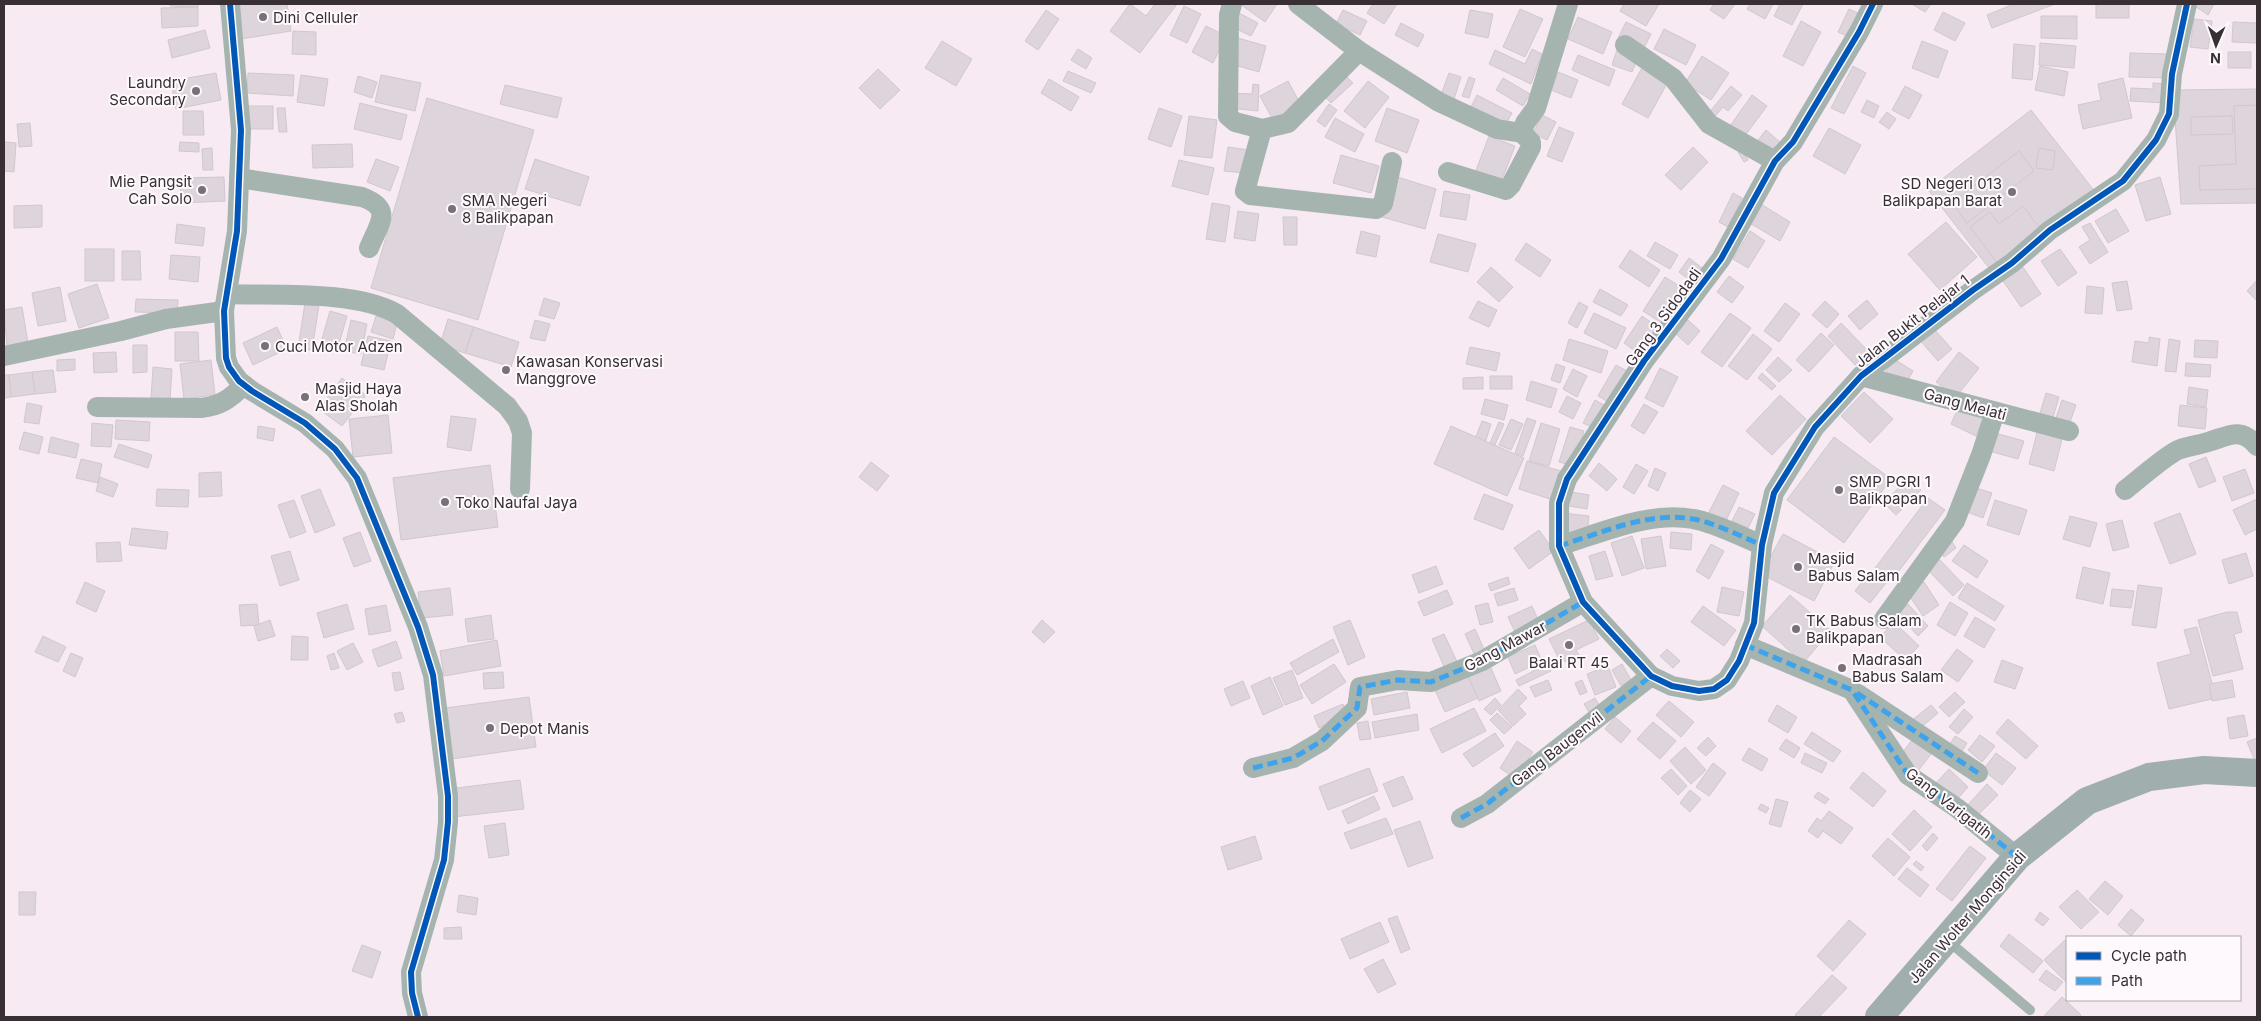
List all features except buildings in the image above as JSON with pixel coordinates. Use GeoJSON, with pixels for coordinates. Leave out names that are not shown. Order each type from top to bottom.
{"type":"FeatureCollection","features":[{"type":"Feature","properties":{"kind":"main road","name":"Jalan Wolter Monginsidi"},"geometry":{"type":"LineString","coordinates":[[1879,1017],[2017,857],[2087,801],[2149,777],[2204,770],[2257,773]]}},
{"type":"Feature","properties":{"kind":"street"},"geometry":{"type":"LineString","coordinates":[[230,4],[241,130],[235,253],[225,303],[226,358],[232,374],[244,386],[305,423],[347,463],[364,493],[425,647],[433,675],[448,796],[448,822],[444,860],[411,972],[412,993],[418,1017]]}},
{"type":"Feature","properties":{"kind":"street"},"geometry":{"type":"LineString","coordinates":[[1232,4],[1229,14],[1228,116],[1235,122],[1262,129],[1288,123],[1359,51]]}},
{"type":"Feature","properties":{"kind":"street"},"geometry":{"type":"LineString","coordinates":[[1298,4],[1359,51],[1438,102],[1497,129],[1522,133],[1531,142],[1531,147],[1506,190],[1448,172]]}},
{"type":"Feature","properties":{"kind":"street"},"geometry":{"type":"LineString","coordinates":[[1522,133],[1525,123],[1536,108],[1568,4]]}},
{"type":"Feature","properties":{"kind":"street","name":"Gang 3 Sidodadi"},"geometry":{"type":"LineString","coordinates":[[1699,692],[1672,686],[1651,676],[1583,602],[1559,546],[1559,502],[1567,479],[1644,361],[1721,259],[1775,161],[1793,142],[1859,32],[1873,4]]}},
{"type":"Feature","properties":{"kind":"street","name":"Jalan Bukit Pelajar 1"},"geometry":{"type":"LineString","coordinates":[[1699,692],[1714,689],[1727,680],[1739,661],[1754,623],[1762,545],[1774,493],[1815,427],[1861,376],[1973,290],[2012,264],[2050,230],[2123,181],[2156,140],[2169,114],[2172,74],[2187,4]]}},
{"type":"Feature","properties":{"kind":"street"},"geometry":{"type":"LineString","coordinates":[[1625,45],[1673,78],[1710,124],[1775,161]]}},
{"type":"Feature","properties":{"kind":"street"},"geometry":{"type":"LineString","coordinates":[[1262,129],[1245,191],[1250,195],[1376,208],[1383,204],[1392,162]]}},
{"type":"Feature","properties":{"kind":"street"},"geometry":{"type":"LineString","coordinates":[[239,178],[362,197],[375,202],[381,212],[381,218],[369,248]]}},
{"type":"Feature","properties":{"kind":"street"},"geometry":{"type":"LineString","coordinates":[[4,356],[166,319],[225,303],[350,298],[382,306],[397,314],[506,406],[518,421],[522,433],[520,489]]}},
{"type":"Feature","properties":{"kind":"street","name":"Gang Melati"},"geometry":{"type":"LineString","coordinates":[[1861,376],[2069,431]]}},
{"type":"Feature","properties":{"kind":"street"},"geometry":{"type":"LineString","coordinates":[[97,407],[201,408],[216,406],[229,400],[244,386]]}},
{"type":"Feature","properties":{"kind":"street"},"geometry":{"type":"LineString","coordinates":[[1884,619],[1955,521],[1981,455],[1995,412]]}},
{"type":"Feature","properties":{"kind":"street"},"geometry":{"type":"LineString","coordinates":[[2125,490],[2177,450],[2228,434],[2242,434],[2250,437],[2257,446]]}},
{"type":"Feature","properties":{"kind":"street"},"geometry":{"type":"LineString","coordinates":[[1559,546],[1626,525],[1665,518],[1694,519],[1762,545]]}},
{"type":"Feature","properties":{"kind":"street","name":"Gang Mawar"},"geometry":{"type":"LineString","coordinates":[[1252,768],[1292,758],[1322,741],[1357,708],[1360,687],[1398,680],[1431,682],[1482,662],[1583,602]]}},
{"type":"Feature","properties":{"kind":"street"},"geometry":{"type":"LineString","coordinates":[[1745,645],[1852,690],[1978,773]]}},
{"type":"Feature","properties":{"kind":"street","name":"Gang Baugenvil"},"geometry":{"type":"LineString","coordinates":[[1461,818],[1487,804],[1651,676]]}},
{"type":"Feature","properties":{"kind":"street","name":"Gang Varigatih"},"geometry":{"type":"LineString","coordinates":[[1852,690],[1908,775],[1957,808],[2017,857]]}},
{"type":"Feature","properties":{"kind":"lane"},"geometry":{"type":"LineString","coordinates":[[1947,939],[2030,1010]]}},
{"type":"Feature","properties":{"kind":"marked path"},"geometry":{"type":"LineString","coordinates":[[1559,546],[1625,525],[1659,518],[1676,517],[1709,523],[1762,545]]}},
{"type":"Feature","properties":{"kind":"marked path"},"geometry":{"type":"LineString","coordinates":[[1253,768],[1293,758],[1322,741],[1357,708],[1360,687],[1398,680],[1431,682],[1482,661],[1583,602]]}},
{"type":"Feature","properties":{"kind":"marked path"},"geometry":{"type":"LineString","coordinates":[[1745,645],[1852,690],[1908,775],[1957,808],[2017,857]]}},
{"type":"Feature","properties":{"kind":"marked path"},"geometry":{"type":"LineString","coordinates":[[1461,818],[1487,804],[1651,676]]}},
{"type":"Feature","properties":{"kind":"marked path"},"geometry":{"type":"LineString","coordinates":[[1857,693],[1978,773]]}},
{"type":"Feature","properties":{"kind":"cycle path"},"geometry":{"type":"LineString","coordinates":[[230,4],[241,130],[237,231],[224,311],[226,358],[229,367],[239,381],[305,423],[335,449],[357,478],[418,627],[433,675],[448,796],[448,822],[444,860],[411,972],[412,993],[418,1017]]}},
{"type":"Feature","properties":{"kind":"cycle path"},"geometry":{"type":"LineString","coordinates":[[1873,4],[1859,32],[1793,142],[1775,161],[1721,259],[1644,361],[1567,479],[1559,503],[1559,546],[1583,602],[1651,676],[1672,686],[1699,691],[1714,689],[1727,680],[1739,661],[1754,623],[1762,545],[1774,493],[1815,427],[1861,376],[1973,290],[2012,263],[2050,230],[2123,181],[2156,140],[2169,114],[2172,74],[2187,4]]}},
{"type":"Feature","properties":{"kind":"place","name":"Dini Celluler"},"geometry":{"type":"Point","coordinates":[263,17]}},
{"type":"Feature","properties":{"kind":"place","name":"Laundry Secondary"},"geometry":{"type":"Point","coordinates":[196,91]}},
{"type":"Feature","properties":{"kind":"place","name":"Mie Pangsit Cah Solo"},"geometry":{"type":"Point","coordinates":[202,190]}},
{"type":"Feature","properties":{"kind":"place","name":"SD Negeri 013 Balikpapan Barat"},"geometry":{"type":"Point","coordinates":[2012,192]}},
{"type":"Feature","properties":{"kind":"place","name":"SMA Negeri 8 Balikpapan"},"geometry":{"type":"Point","coordinates":[452,209]}},
{"type":"Feature","properties":{"kind":"place","name":"Cuci Motor Adzen"},"geometry":{"type":"Point","coordinates":[265,346]}},
{"type":"Feature","properties":{"kind":"place","name":"Kawasan Konservasi Manggrove"},"geometry":{"type":"Point","coordinates":[506,370]}},
{"type":"Feature","properties":{"kind":"place","name":"Masjid Haya Alas Sholah"},"geometry":{"type":"Point","coordinates":[305,397]}},
{"type":"Feature","properties":{"kind":"place","name":"SMP PGRI 1 Balikpapan"},"geometry":{"type":"Point","coordinates":[1839,490]}},
{"type":"Feature","properties":{"kind":"place","name":"Toko Naufal Jaya"},"geometry":{"type":"Point","coordinates":[445,502]}},
{"type":"Feature","properties":{"kind":"place","name":"Masjid Babus Salam"},"geometry":{"type":"Point","coordinates":[1798,567]}},
{"type":"Feature","properties":{"kind":"place","name":"TK Babus Salam Balikpapan"},"geometry":{"type":"Point","coordinates":[1796,629]}},
{"type":"Feature","properties":{"kind":"place","name":"Balai RT 45"},"geometry":{"type":"Point","coordinates":[1569,645]}},
{"type":"Feature","properties":{"kind":"place","name":"Madrasah Babus Salam"},"geometry":{"type":"Point","coordinates":[1842,668]}},
{"type":"Feature","properties":{"kind":"place","name":"Depot Manis"},"geometry":{"type":"Point","coordinates":[490,728]}}]}
